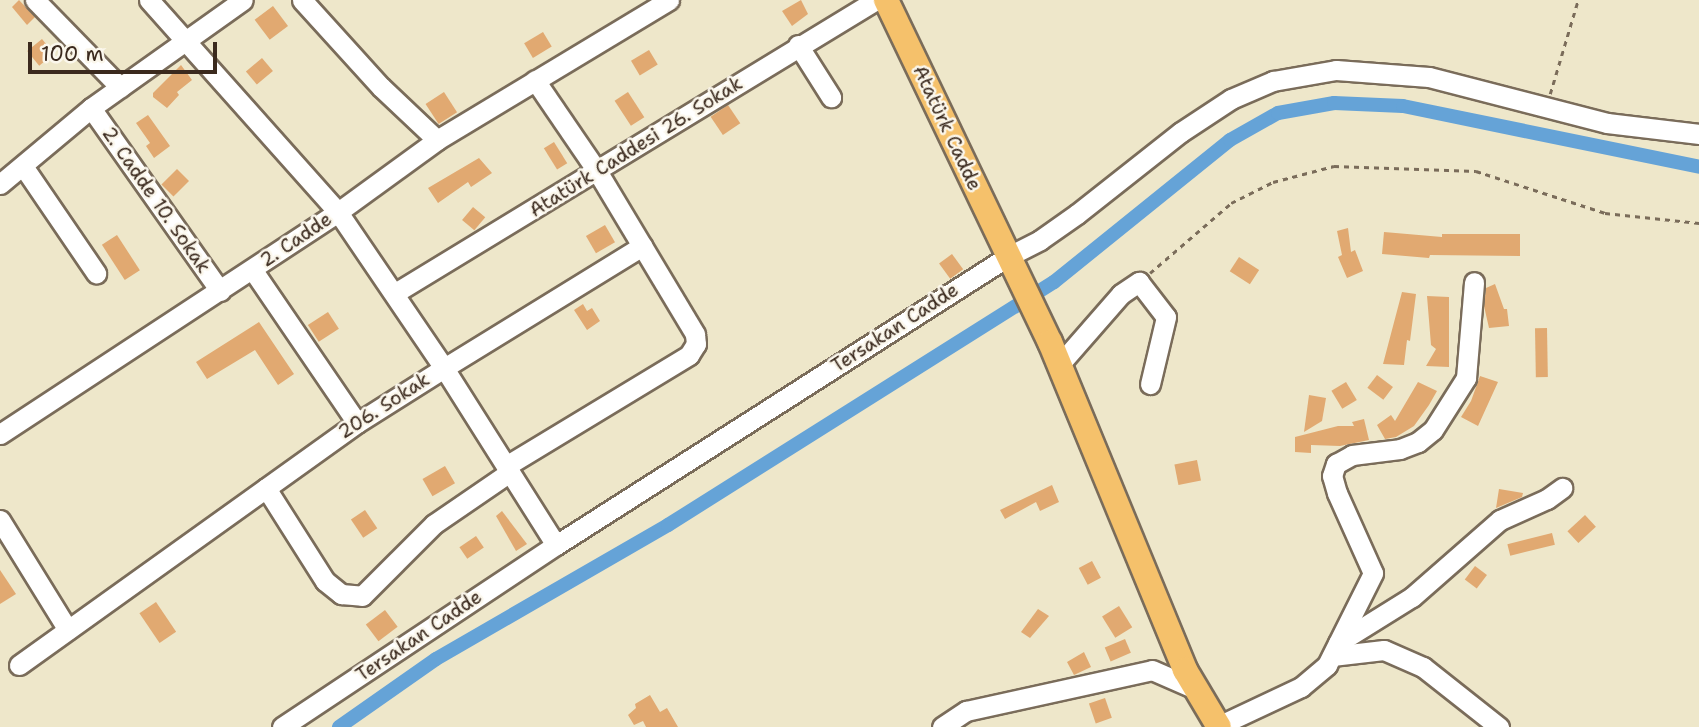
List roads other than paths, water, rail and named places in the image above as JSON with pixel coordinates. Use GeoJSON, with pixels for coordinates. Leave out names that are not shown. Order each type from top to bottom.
{"type":"FeatureCollection","features":[{"type":"Feature","properties":{"kind":"main road","name":"Atatürk Cadde"},"geometry":{"type":"LineString","coordinates":[[886,0],[1049,342],[1185,670],[1219,727]]}},
{"type":"Feature","properties":{"kind":"street"},"geometry":{"type":"LineString","coordinates":[[36,0],[120,88]]}},
{"type":"Feature","properties":{"kind":"street"},"geometry":{"type":"LineString","coordinates":[[149,0],[338,212],[444,368],[642,246]]}},
{"type":"Feature","properties":{"kind":"street"},"geometry":{"type":"LineString","coordinates":[[0,184],[91,108],[243,0]]}},
{"type":"Feature","properties":{"kind":"street"},"geometry":{"type":"LineString","coordinates":[[302,0],[381,87],[437,140]]}},
{"type":"Feature","properties":{"kind":"street","name":"2. Cadde"},"geometry":{"type":"LineString","coordinates":[[0,434],[338,212],[437,140],[668,0]]}},
{"type":"Feature","properties":{"kind":"street","name":"Atatürk Caddesi 26. Sokak"},"geometry":{"type":"LineString","coordinates":[[395,293],[798,45],[876,0]]}},
{"type":"Feature","properties":{"kind":"street"},"geometry":{"type":"LineString","coordinates":[[798,45],[831,97]]}},
{"type":"Feature","properties":{"kind":"street","name":"Tersakan Cadde"},"geometry":{"type":"LineString","coordinates":[[282,727],[556,545],[1007,257],[1040,240],[1181,132],[1231,99],[1273,81],[1336,71],[1429,77],[1547,105],[1607,123],[1699,134]]}},
{"type":"Feature","properties":{"kind":"street"},"geometry":{"type":"LineString","coordinates":[[266,488],[325,581],[341,594],[362,596],[434,524],[508,469],[689,355],[696,344],[695,334],[597,171],[536,80]]}},
{"type":"Feature","properties":{"kind":"street","name":"2. Cadde 10. Sokak"},"geometry":{"type":"LineString","coordinates":[[91,108],[220,291]]}},
{"type":"Feature","properties":{"kind":"street"},"geometry":{"type":"LineString","coordinates":[[23,166],[96,273]]}},
{"type":"Feature","properties":{"kind":"street"},"geometry":{"type":"LineString","coordinates":[[252,269],[357,423]]}},
{"type":"Feature","properties":{"kind":"street"},"geometry":{"type":"LineString","coordinates":[[1059,365],[1121,294],[1139,282],[1166,317],[1150,384]]}},
{"type":"Feature","properties":{"kind":"street"},"geometry":{"type":"LineString","coordinates":[[1219,727],[1301,687],[1327,665],[1373,573],[1337,493],[1332,476],[1336,464],[1352,455],[1399,449],[1418,442],[1433,430],[1466,378],[1474,282]]}},
{"type":"Feature","properties":{"kind":"street","name":"206. Sokak"},"geometry":{"type":"LineString","coordinates":[[19,664],[357,423],[444,368],[556,545]]}},
{"type":"Feature","properties":{"kind":"street"},"geometry":{"type":"LineString","coordinates":[[1335,650],[1412,597],[1500,520],[1547,499],[1562,488]]}},
{"type":"Feature","properties":{"kind":"street"},"geometry":{"type":"LineString","coordinates":[[0,520],[68,630]]}},
{"type":"Feature","properties":{"kind":"street"},"geometry":{"type":"LineString","coordinates":[[1335,650],[1384,650],[1423,667],[1499,727]]}},
{"type":"Feature","properties":{"kind":"street"},"geometry":{"type":"LineString","coordinates":[[942,727],[966,711],[1152,670],[1198,690]]}},
{"type":"Feature","properties":{"kind":"waterway"},"geometry":{"type":"LineString","coordinates":[[339,727],[436,659],[668,525],[1054,282],[1230,140],[1278,113],[1334,103],[1403,106],[1699,167]]}}]}
